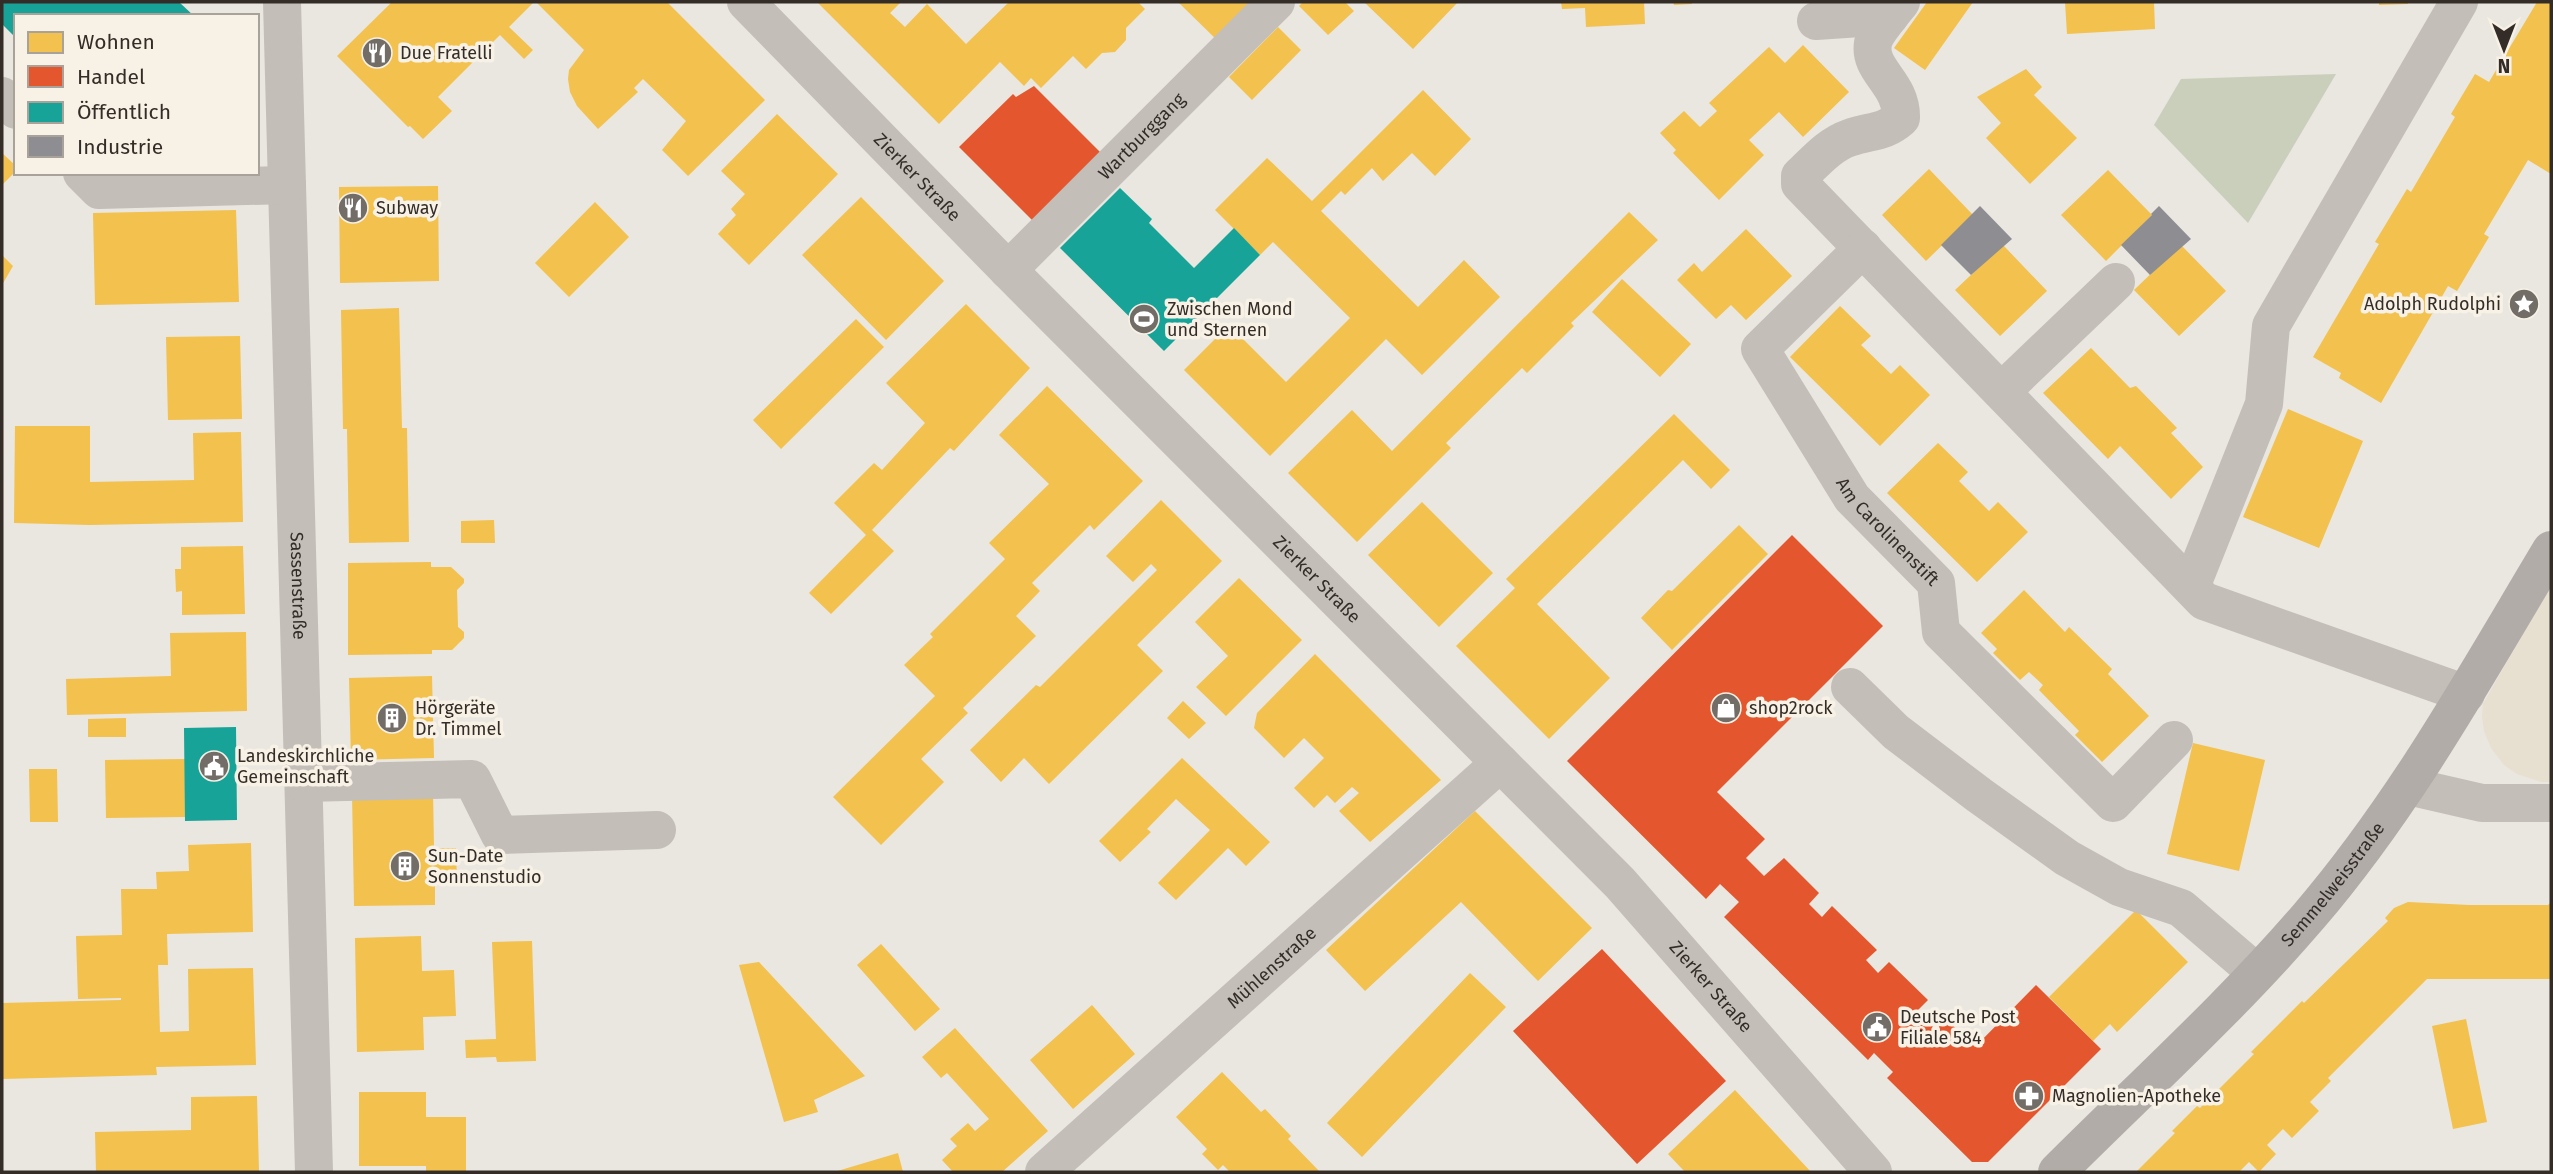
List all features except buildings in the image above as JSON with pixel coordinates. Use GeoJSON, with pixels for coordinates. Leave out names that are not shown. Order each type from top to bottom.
{"type":"FeatureCollection","features":[{"type":"Feature","properties":{"kind":"main road","name":"Semmelweisstraße"},"geometry":{"type":"LineString","coordinates":[[2057,1172],[2257,973],[2310,915],[2408,786],[2551,550]]}},
{"type":"Feature","properties":{"kind":"street","name":"Sassenstraße"},"geometry":{"type":"LineString","coordinates":[[282,2],[314,1172]]}},
{"type":"Feature","properties":{"kind":"street","name":"Zierker Straße"},"geometry":{"type":"LineString","coordinates":[[746,2],[1620,883],[1872,1172]]}},
{"type":"Feature","properties":{"kind":"street","name":"Wartburggang"},"geometry":{"type":"LineString","coordinates":[[1009,270],[1276,2]]}},
{"type":"Feature","properties":{"kind":"street"},"geometry":{"type":"LineString","coordinates":[[2191,587],[2264,404],[2271,326],[2459,2]]}},
{"type":"Feature","properties":{"kind":"street"},"geometry":{"type":"LineString","coordinates":[[1895,9],[1873,42],[1874,64],[1891,82],[1902,104],[1901,118],[1889,129],[1847,139],[1829,149],[1799,180],[2204,601],[2466,694]]}},
{"type":"Feature","properties":{"kind":"street"},"geometry":{"type":"LineString","coordinates":[[1816,22],[1895,9]]}},
{"type":"Feature","properties":{"kind":"street"},"geometry":{"type":"LineString","coordinates":[[84,175],[99,190],[287,185]]}},
{"type":"Feature","properties":{"kind":"street","name":"Am Carolinenstift"},"geometry":{"type":"LineString","coordinates":[[1863,248],[1760,349],[1852,498],[1936,583],[1941,632],[2113,803],[2174,740]]}},
{"type":"Feature","properties":{"kind":"street"},"geometry":{"type":"LineString","coordinates":[[2002,391],[2116,282]]}},
{"type":"Feature","properties":{"kind":"street"},"geometry":{"type":"LineString","coordinates":[[1850,687],[1896,732],[2056,850],[2119,887],[2182,908],[2257,973]]}},
{"type":"Feature","properties":{"kind":"street","name":"Mühlenstraße"},"geometry":{"type":"LineString","coordinates":[[1044,1172],[1500,763]]}},
{"type":"Feature","properties":{"kind":"street"},"geometry":{"type":"LineString","coordinates":[[304,783],[472,779],[500,835],[657,830]]}},
{"type":"Feature","properties":{"kind":"street"},"geometry":{"type":"LineString","coordinates":[[2408,786],[2482,803],[2551,803]]}},
{"type":"Feature","properties":{"kind":"green space"},"geometry":{"type":"Polygon","coordinates":[[[2336,74],[2248,223],[2154,125],[2181,79],[2336,74]]]}},
{"type":"Feature","properties":{"kind":"shaded area"},"geometry":{"type":"Polygon","coordinates":[[[2551,584],[2551,782],[2541,782],[2517,774],[2504,765],[2491,748],[2482,717],[2483,704],[2551,584]]]}},
{"type":"Feature","properties":{"kind":"place","name":"Due Fratelli"},"geometry":{"type":"Point","coordinates":[377,53]}},
{"type":"Feature","properties":{"kind":"place","name":"Subway"},"geometry":{"type":"Point","coordinates":[353,208]}},
{"type":"Feature","properties":{"kind":"place","name":"Adolph Rudolphi"},"geometry":{"type":"Point","coordinates":[2524,304]}},
{"type":"Feature","properties":{"kind":"place","name":"Zwischen Mond und Sternen"},"geometry":{"type":"Point","coordinates":[1144,319]}},
{"type":"Feature","properties":{"kind":"place","name":"shop2rock"},"geometry":{"type":"Point","coordinates":[1726,708]}},
{"type":"Feature","properties":{"kind":"place","name":"Hörgeräte Dr. Timmel"},"geometry":{"type":"Point","coordinates":[392,718]}},
{"type":"Feature","properties":{"kind":"place","name":"Landeskirchliche Gemeinschaft"},"geometry":{"type":"Point","coordinates":[214,766]}},
{"type":"Feature","properties":{"kind":"place","name":"Sun-Date Sonnenstudio"},"geometry":{"type":"Point","coordinates":[405,866]}},
{"type":"Feature","properties":{"kind":"place","name":"Deutsche Post Filiale 584"},"geometry":{"type":"Point","coordinates":[1877,1027]}},
{"type":"Feature","properties":{"kind":"place","name":"Magnolien-Apotheke"},"geometry":{"type":"Point","coordinates":[2029,1096]}}]}
